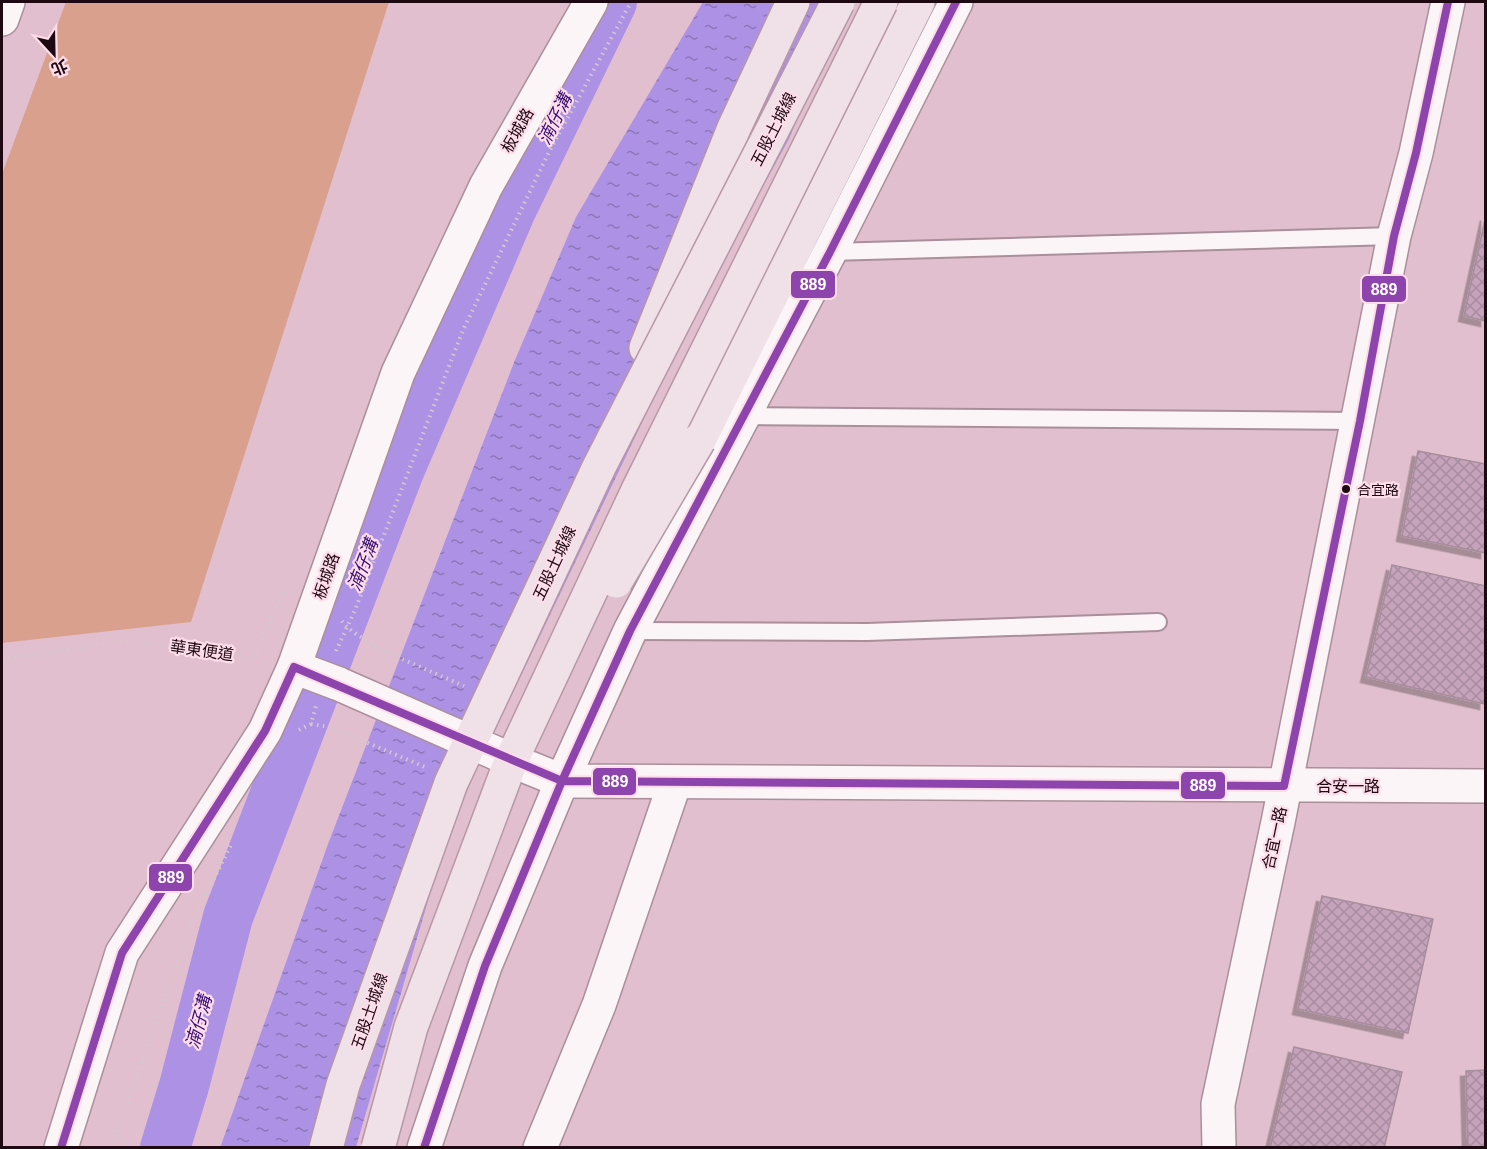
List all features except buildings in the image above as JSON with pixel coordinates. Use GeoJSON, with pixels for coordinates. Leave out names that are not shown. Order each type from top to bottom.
{"type":"FeatureCollection","features":[{"type":"Feature","properties":{"kind":"highway"},"geometry":{"type":"LineString","coordinates":[[599,467],[734,128],[793,2]]}},
{"type":"Feature","properties":{"kind":"highway","name":"五股土城線"},"geometry":{"type":"LineString","coordinates":[[326,1148],[350,1065],[451,783],[599,467],[838,2]]}},
{"type":"Feature","properties":{"kind":"highway"},"geometry":{"type":"LineString","coordinates":[[378,1148],[411,1027],[518,764],[639,488],[882,2]]}},
{"type":"Feature","properties":{"kind":"highway"},"geometry":{"type":"LineString","coordinates":[[518,764],[699,440],[918,2]]}},
{"type":"Feature","properties":{"kind":"street"},"geometry":{"type":"LineString","coordinates":[[2,20],[8,2]]}},
{"type":"Feature","properties":{"kind":"street","name":"板城路"},"geometry":{"type":"LineString","coordinates":[[61,1148],[122,953],[265,731],[294,667],[398,373],[486,186],[591,2]]}},
{"type":"Feature","properties":{"kind":"street"},"geometry":{"type":"LineString","coordinates":[[424,1148],[485,966],[562,781],[630,631],[830,252],[956,2]]}},
{"type":"Feature","properties":{"kind":"street","name":"合宜一路"},"geometry":{"type":"LineString","coordinates":[[1219,1148],[1218,1104],[1360,420],[1394,236],[1416,153],[1448,2]]}},
{"type":"Feature","properties":{"kind":"street"},"geometry":{"type":"LineString","coordinates":[[294,667],[339,684],[518,764],[562,781]]}},
{"type":"Feature","properties":{"kind":"street","name":"合安一路"},"geometry":{"type":"LineString","coordinates":[[562,781],[1485,786]]}},
{"type":"Feature","properties":{"kind":"street"},"geometry":{"type":"LineString","coordinates":[[540,1148],[599,1005],[675,782]]}},
{"type":"Feature","properties":{"kind":"lane"},"geometry":{"type":"LineString","coordinates":[[830,252],[1394,236]]}},
{"type":"Feature","properties":{"kind":"lane"},"geometry":{"type":"LineString","coordinates":[[744,416],[1360,420]]}},
{"type":"Feature","properties":{"kind":"lane"},"geometry":{"type":"LineString","coordinates":[[630,631],[867,632],[1158,622]]}},
{"type":"Feature","properties":{"kind":"path","name":"華東便道"},"geometry":{"type":"LineString","coordinates":[[2,659],[120,641],[212,649],[254,659],[283,591],[339,616],[347,628],[371,642],[465,687]]}},
{"type":"Feature","properties":{"kind":"path"},"geometry":{"type":"LineString","coordinates":[[311,724],[330,727],[428,769]]}},
{"type":"Feature","properties":{"kind":"shaded area"},"geometry":{"type":"Polygon","coordinates":[[[66,2],[389,2],[191,622],[2,643],[2,174],[66,2]]]}},
{"type":"Feature","properties":{"kind":"water"},"geometry":{"type":"Polygon","coordinates":[[[703,2],[844,2],[789,139],[703,295],[451,822],[356,1147],[220,1148],[328,844],[515,360],[576,217],[703,2]]]}},
{"type":"Feature","properties":{"kind":"waterway","name":"湳仔溝"},"geometry":{"type":"LineString","coordinates":[[165,1148],[184,1086],[228,917],[399,471],[511,210],[612,2]]}},
{"type":"Feature","properties":{"kind":"transit line","name":"889"},"geometry":{"type":"LineString","coordinates":[[424,1148],[485,966],[562,781],[630,631],[830,252],[956,2]]}},
{"type":"Feature","properties":{"kind":"transit line","name":"889"},"geometry":{"type":"LineString","coordinates":[[61,1148],[122,953],[265,731],[294,667],[562,781],[1284,786],[1360,421],[1394,236],[1416,153],[1448,2]]}},
{"type":"Feature","properties":{"kind":"place","name":"合宜路"},"geometry":{"type":"Point","coordinates":[1346,489]}}]}
